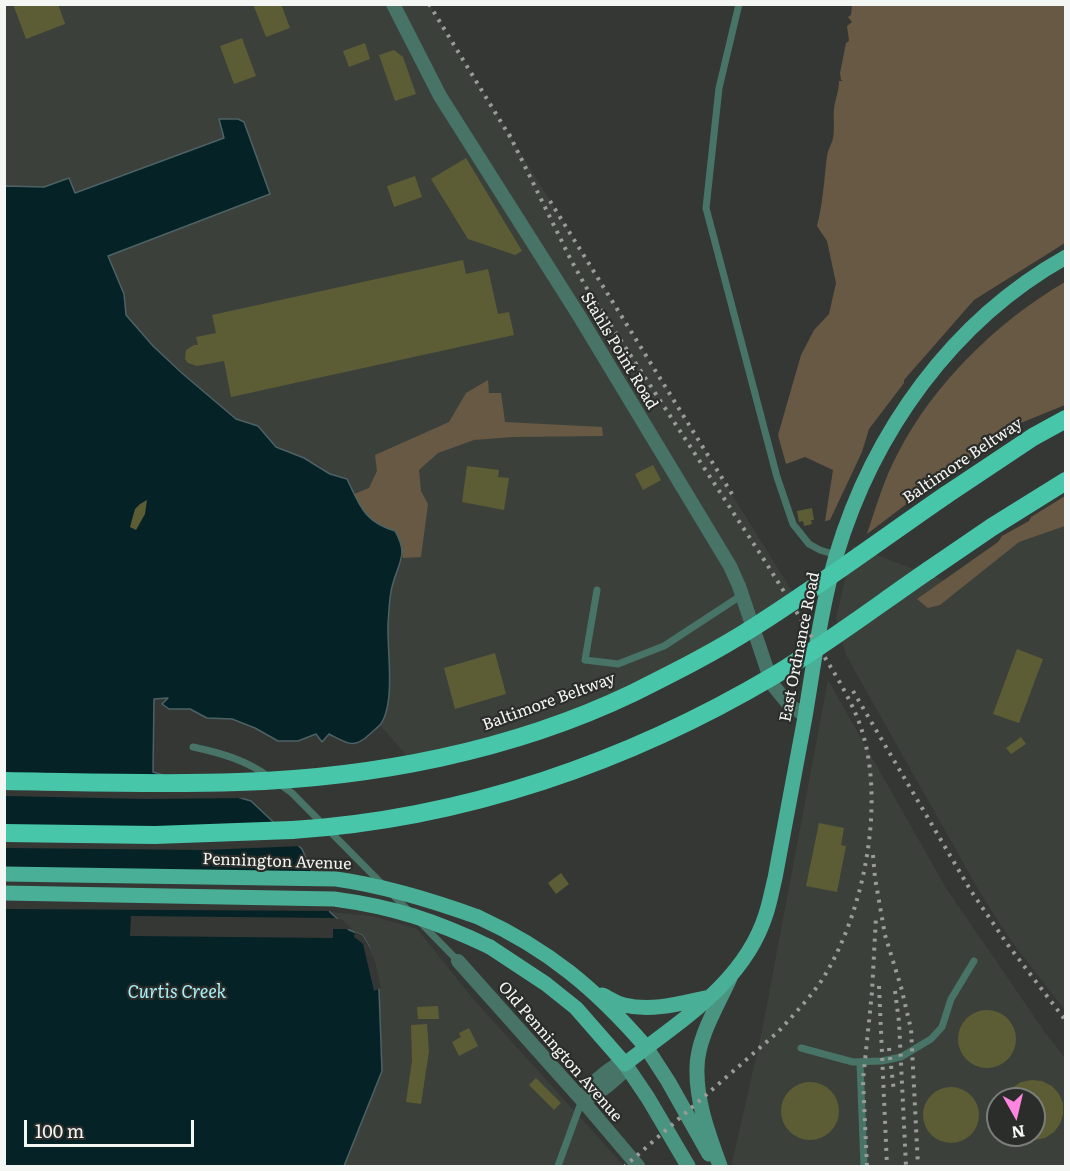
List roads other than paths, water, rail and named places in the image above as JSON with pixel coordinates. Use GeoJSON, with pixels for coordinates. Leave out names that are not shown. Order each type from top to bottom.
{"type":"FeatureCollection","features":[{"type":"Feature","properties":{"kind":"highway","name":"Baltimore Beltway"},"geometry":{"type":"LineString","coordinates":[[4,781],[239,782],[322,776],[451,755],[513,738],[572,718],[631,693],[752,629],[1033,436],[1065,419]]}},
{"type":"Feature","properties":{"kind":"highway"},"geometry":{"type":"LineString","coordinates":[[4,833],[155,835],[332,828],[442,809],[529,787],[634,748],[713,710],[777,674],[992,527],[1065,481]]}},
{"type":"Feature","properties":{"kind":"main road","name":"East Ordnance Road"},"geometry":{"type":"LineString","coordinates":[[623,1065],[713,996],[748,950],[766,915],[775,878],[821,621],[836,555],[869,469],[893,425],[925,379],[963,337],[1001,301],[1065,257]]}},
{"type":"Feature","properties":{"kind":"main road","name":"Pennington Avenue"},"geometry":{"type":"LineString","coordinates":[[4,874],[336,879],[407,893],[478,917],[531,943],[559,963],[625,1023],[646,1047],[718,1167]]}},
{"type":"Feature","properties":{"kind":"main road"},"geometry":{"type":"LineString","coordinates":[[4,893],[334,899],[371,904],[446,926],[490,947],[546,984],[576,1008],[648,1098],[688,1167]]}},
{"type":"Feature","properties":{"kind":"main road"},"geometry":{"type":"LineString","coordinates":[[718,1167],[703,1112],[697,1067],[702,1044],[732,974]]}},
{"type":"Feature","properties":{"kind":"main road"},"geometry":{"type":"LineString","coordinates":[[592,991],[623,1005],[638,1007],[676,1004],[713,996]]}},
{"type":"Feature","properties":{"kind":"street","name":"Stahls Point Road"},"geometry":{"type":"LineString","coordinates":[[393,4],[440,96],[578,314],[730,566],[772,684],[790,706],[805,715]]}},
{"type":"Feature","properties":{"kind":"street","name":"Old Pennington Avenue"},"geometry":{"type":"LineString","coordinates":[[458,960],[638,1167]]}},
{"type":"Feature","properties":{"kind":"street","name":"East Ordnance Road"},"geometry":{"type":"LineString","coordinates":[[582,1100],[590,1086],[603,1074],[616,1065],[623,1065]]}},
{"type":"Feature","properties":{"kind":"lane"},"geometry":{"type":"LineString","coordinates":[[739,4],[719,88],[706,208],[777,477],[793,524],[809,544],[836,555]]}},
{"type":"Feature","properties":{"kind":"lane"},"geometry":{"type":"LineString","coordinates":[[597,590],[585,660],[618,664],[664,646],[742,595]]}},
{"type":"Feature","properties":{"kind":"lane"},"geometry":{"type":"LineString","coordinates":[[193,747],[219,752],[253,765],[292,793],[458,960]]}},
{"type":"Feature","properties":{"kind":"lane"},"geometry":{"type":"LineString","coordinates":[[801,1048],[839,1059],[860,1062],[901,1057],[931,1039],[942,1027],[951,999],[974,961]]}},
{"type":"Feature","properties":{"kind":"lane"},"geometry":{"type":"LineString","coordinates":[[860,1062],[864,1167]]}},
{"type":"Feature","properties":{"kind":"lane"},"geometry":{"type":"LineString","coordinates":[[558,1167],[582,1100]]}},
{"type":"Feature","properties":{"kind":"water","name":"Curtis Creek"},"geometry":{"type":"Polygon","coordinates":[[[219,119],[238,119],[244,122],[270,194],[108,256],[124,294],[126,315],[153,346],[236,419],[258,426],[276,447],[304,458],[330,474],[347,479],[364,512],[376,523],[395,531],[402,551],[389,604],[388,704],[380,725],[359,742],[350,743],[329,734],[322,742],[316,734],[298,741],[278,741],[255,728],[232,719],[207,718],[190,709],[169,709],[162,704],[168,698],[154,699],[153,772],[251,801],[302,849],[330,912],[349,930],[362,935],[369,946],[379,990],[382,1071],[344,1166],[5,1166],[4,186],[44,187],[69,178],[75,193],[224,138],[219,119]]]}},
{"type":"Feature","properties":{"kind":"railway"},"geometry":{"type":"LineString","coordinates":[[429,4],[512,140]]}},
{"type":"Feature","properties":{"kind":"railway"},"geometry":{"type":"LineString","coordinates":[[509,134],[586,287],[760,553],[841,685],[857,717],[866,747],[871,779],[868,849],[861,883],[852,917],[825,975],[779,1031],[625,1166]]}},
{"type":"Feature","properties":{"kind":"railway"},"geometry":{"type":"LineString","coordinates":[[550,201],[732,494]]}},
{"type":"Feature","properties":{"kind":"railway"},"geometry":{"type":"LineString","coordinates":[[853,691],[971,891],[1008,945],[1066,1021]]}},
{"type":"Feature","properties":{"kind":"railway"},"geometry":{"type":"LineString","coordinates":[[873,855],[885,935],[911,1029],[918,1166]]}},
{"type":"Feature","properties":{"kind":"railway"},"geometry":{"type":"LineString","coordinates":[[867,1166],[863,1080],[872,992],[876,917]]}},
{"type":"Feature","properties":{"kind":"railway"},"geometry":{"type":"LineString","coordinates":[[879,986],[887,1166]]}},
{"type":"Feature","properties":{"kind":"railway"},"geometry":{"type":"LineString","coordinates":[[895,991],[899,1022],[906,1166]]}},
{"type":"Feature","properties":{"kind":"railway"},"geometry":{"type":"LineString","coordinates":[[889,1048],[894,1092]]}}]}
